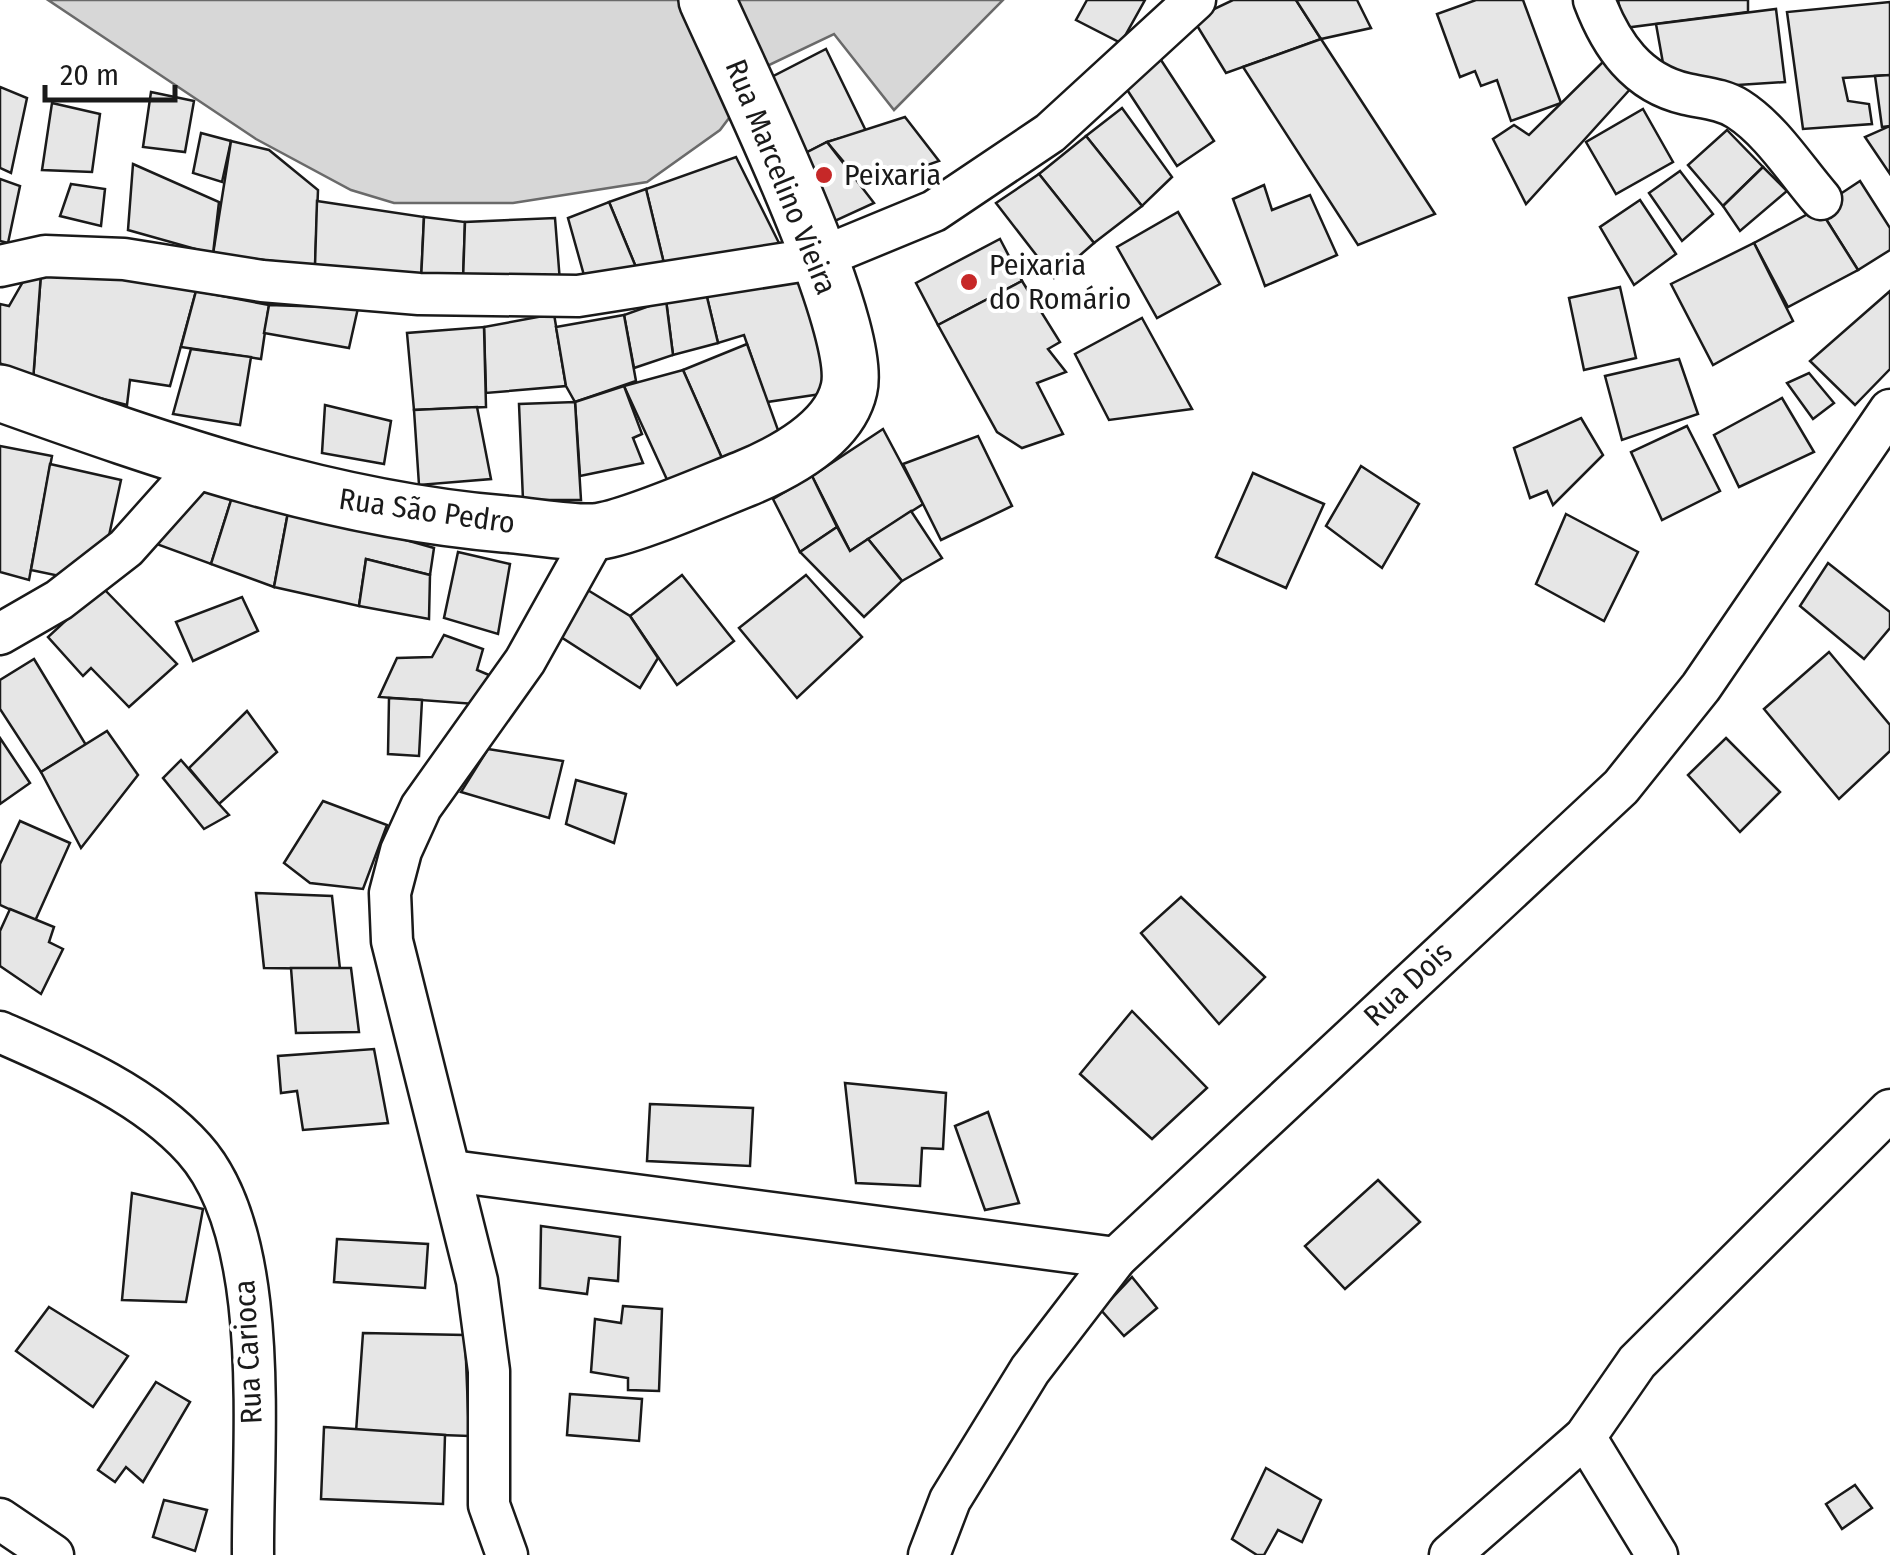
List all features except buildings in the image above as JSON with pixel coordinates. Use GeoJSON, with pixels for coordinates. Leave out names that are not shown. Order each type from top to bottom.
{"type":"FeatureCollection","features":[{"type":"Feature","properties":{"kind":"street","name":"Rua Marcelino Vieira"},"geometry":{"type":"LineString","coordinates":[[707,0],[820,258],[850,360],[850,388],[839,413]]}},
{"type":"Feature","properties":{"kind":"street"},"geometry":{"type":"LineString","coordinates":[[0,266],[44,256],[124,259],[262,280],[419,294],[578,296],[820,258],[934,211],[1050,134],[1195,0]]}},
{"type":"Feature","properties":{"kind":"street"},"geometry":{"type":"LineString","coordinates":[[1594,0],[1637,73],[1682,93],[1729,104],[1741,111],[1762,127],[1820,199]]}},
{"type":"Feature","properties":{"kind":"street","name":"Rua São Pedro"},"geometry":{"type":"LineString","coordinates":[[0,393],[201,464],[288,489],[453,520],[597,532],[764,471],[818,436],[839,413]]}},
{"type":"Feature","properties":{"kind":"street","name":"Rua Dois"},"geometry":{"type":"LineString","coordinates":[[929,1555],[950,1500],[1030,1370],[1116,1258],[1621,788],[1718,662],[1890,410]]}},
{"type":"Feature","properties":{"kind":"street"},"geometry":{"type":"LineString","coordinates":[[0,634],[60,600],[126,548],[201,464]]}},
{"type":"Feature","properties":{"kind":"street"},"geometry":{"type":"LineString","coordinates":[[507,1555],[489,1505],[488,1372],[476,1281],[452,1170],[392,941],[390,892],[401,850],[421,807],[525,661],[597,532]]}},
{"type":"Feature","properties":{"kind":"street","name":"Rua Carioca"},"geometry":{"type":"LineString","coordinates":[[0,1032],[64,1060],[136,1102],[195,1150],[232,1216],[250,1290],[253,1555]]}},
{"type":"Feature","properties":{"kind":"street"},"geometry":{"type":"LineString","coordinates":[[1450,1555],[1586,1438],[1638,1362],[1890,1110]]}},
{"type":"Feature","properties":{"kind":"street"},"geometry":{"type":"LineString","coordinates":[[452,1170],[1116,1258]]}},
{"type":"Feature","properties":{"kind":"street"},"geometry":{"type":"LineString","coordinates":[[1586,1438],[1657,1555]]}},
{"type":"Feature","properties":{"kind":"street"},"geometry":{"type":"LineString","coordinates":[[0,1520],[54,1555]]}},
{"type":"Feature","properties":{"kind":"shaded area"},"geometry":{"type":"Polygon","coordinates":[[[48,0],[1003,0],[894,110],[834,34],[769,65],[720,130],[647,182],[513,203],[394,203],[351,190],[256,139],[48,0]]]}},
{"type":"Feature","properties":{"kind":"place","name":"Peixaria"},"geometry":{"type":"Point","coordinates":[824,175]}},
{"type":"Feature","properties":{"kind":"place","name":"Peixaria do Romário"},"geometry":{"type":"Point","coordinates":[969,282]}}]}
